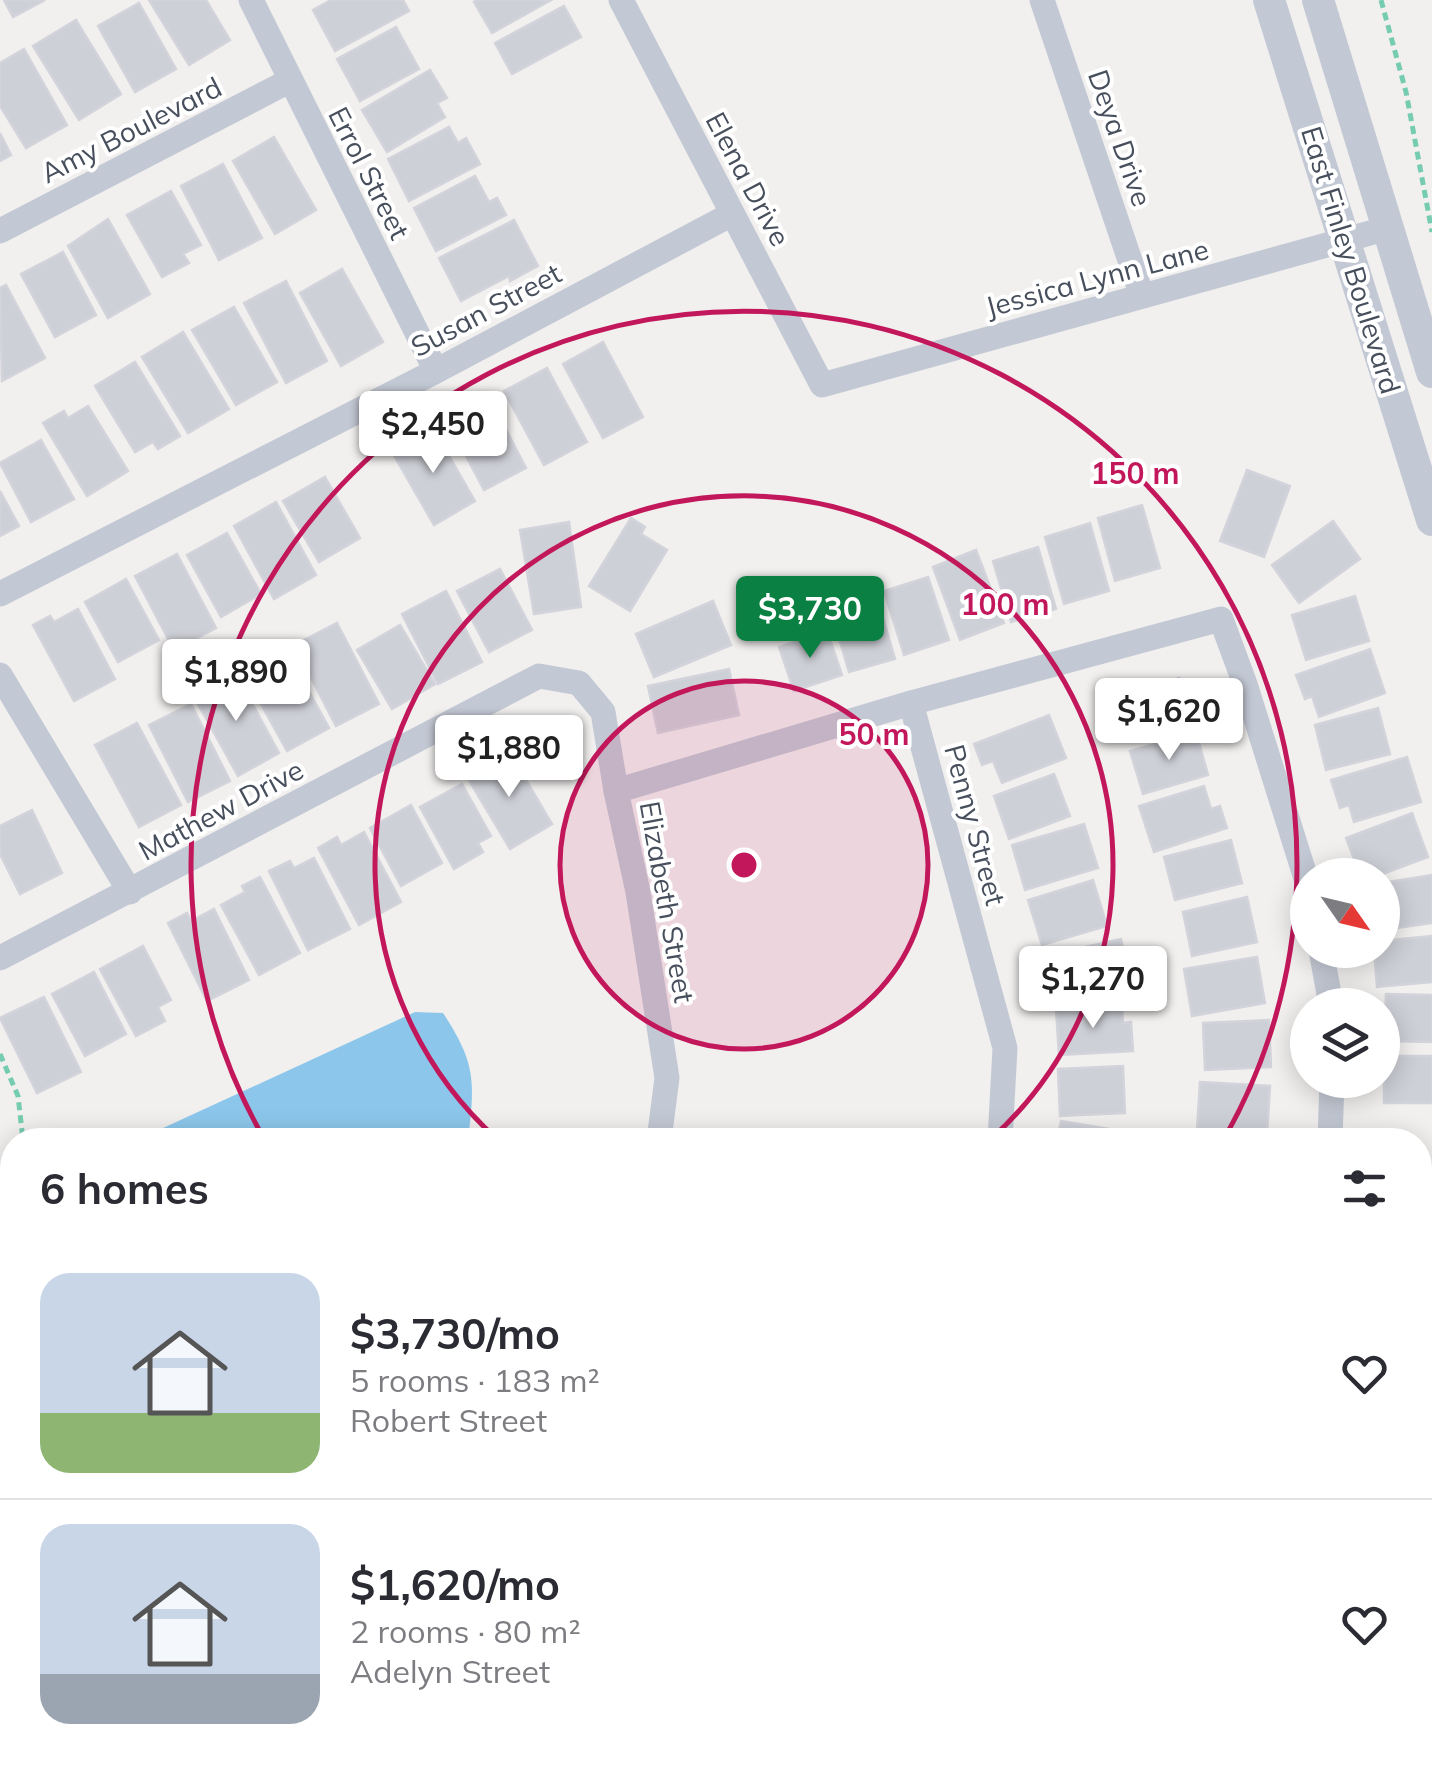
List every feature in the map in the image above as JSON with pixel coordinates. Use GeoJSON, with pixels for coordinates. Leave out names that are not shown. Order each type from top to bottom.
{"type":"FeatureCollection","features":[{"type":"Feature","properties":{"kind":"street","name":"Errol Street"},"geometry":{"type":"LineString","coordinates":[[251,0],[436,371]]}},
{"type":"Feature","properties":{"kind":"street","name":"Elena Drive"},"geometry":{"type":"LineString","coordinates":[[621,0],[822,385]]}},
{"type":"Feature","properties":{"kind":"street","name":"Deya Drive"},"geometry":{"type":"LineString","coordinates":[[1042,0],[1142,296]]}},
{"type":"Feature","properties":{"kind":"street","name":"East Finley Boulevard"},"geometry":{"type":"LineString","coordinates":[[1269,0],[1432,520]]}},
{"type":"Feature","properties":{"kind":"street","name":"East Finley Boulevard"},"geometry":{"type":"LineString","coordinates":[[1318,0],[1432,372]]}},
{"type":"Feature","properties":{"kind":"street","name":"Amy Boulevard"},"geometry":{"type":"LineString","coordinates":[[0,231],[289,82]]}},
{"type":"Feature","properties":{"kind":"street","name":"Susan Street"},"geometry":{"type":"LineString","coordinates":[[0,594],[732,214]]}},
{"type":"Feature","properties":{"kind":"street","name":"Jessica Lynn Lane"},"geometry":{"type":"LineString","coordinates":[[822,385],[1388,228]]}},
{"type":"Feature","properties":{"kind":"street"},"geometry":{"type":"LineString","coordinates":[[616,791],[911,703],[1221,619],[1300,858]]}},
{"type":"Feature","properties":{"kind":"street"},"geometry":{"type":"LineString","coordinates":[[0,675],[130,892]]}},
{"type":"Feature","properties":{"kind":"street","name":"Mathew Drive"},"geometry":{"type":"LineString","coordinates":[[0,958],[539,676],[579,683]]}},
{"type":"Feature","properties":{"kind":"street","name":"Elizabeth Street"},"geometry":{"type":"LineString","coordinates":[[579,683],[603,712],[638,892],[667,1078],[661,1128]]}},
{"type":"Feature","properties":{"kind":"street","name":"Penny Street"},"geometry":{"type":"LineString","coordinates":[[911,703],[1005,1048],[1001,1128]]}},
{"type":"Feature","properties":{"kind":"street"},"geometry":{"type":"LineString","coordinates":[[1330,1128],[1331,1098]]}},
{"type":"Feature","properties":{"kind":"path"},"geometry":{"type":"LineString","coordinates":[[1381,0],[1406,92],[1432,232]]}},
{"type":"Feature","properties":{"kind":"path"},"geometry":{"type":"LineString","coordinates":[[0,1054],[18,1096],[22,1128]]}},
{"type":"Feature","properties":{"kind":"water"},"geometry":{"type":"Polygon","coordinates":[[[415,1012],[443,1013],[462,1046],[471,1074],[469,1128],[163,1128],[415,1012]]]}},
{"type":"Feature","properties":{"kind":"building"},"geometry":{"type":"Polygon","coordinates":[[[4,0],[45,0],[13,17],[4,0]]]}},
{"type":"Feature","properties":{"kind":"building"},"geometry":{"type":"Polygon","coordinates":[[[149,0],[206,0],[230,40],[189,65],[149,0]]]}},
{"type":"Feature","properties":{"kind":"building"},"geometry":{"type":"Polygon","coordinates":[[[331,0],[403,0],[409,11],[335,51],[313,10],[331,0]]]}},
{"type":"Feature","properties":{"kind":"building"},"geometry":{"type":"Polygon","coordinates":[[[551,0],[492,33],[474,2],[551,0]]]}},
{"type":"Feature","properties":{"kind":"building"},"geometry":{"type":"Polygon","coordinates":[[[139,3],[176,69],[135,92],[98,26],[139,3]]]}},
{"type":"Feature","properties":{"kind":"building"},"geometry":{"type":"Polygon","coordinates":[[[564,6],[581,37],[512,74],[495,43],[564,6]]]}},
{"type":"Feature","properties":{"kind":"building"},"geometry":{"type":"Polygon","coordinates":[[[76,20],[121,94],[79,120],[33,46],[76,20]]]}},
{"type":"Feature","properties":{"kind":"building"},"geometry":{"type":"Polygon","coordinates":[[[396,27],[419,69],[360,101],[337,59],[396,27]]]}},
{"type":"Feature","properties":{"kind":"building"},"geometry":{"type":"Polygon","coordinates":[[[24,49],[67,125],[26,148],[0,106],[0,63],[24,49]]]}},
{"type":"Feature","properties":{"kind":"building"},"geometry":{"type":"Polygon","coordinates":[[[430,70],[447,98],[437,103],[445,117],[387,152],[362,110],[430,70]]]}},
{"type":"Feature","properties":{"kind":"building"},"geometry":{"type":"Polygon","coordinates":[[[449,127],[458,143],[466,138],[480,164],[409,201],[388,159],[449,127]]]}},
{"type":"Feature","properties":{"kind":"building"},"geometry":{"type":"Polygon","coordinates":[[[0,133],[11,155],[0,161],[0,133]]]}},
{"type":"Feature","properties":{"kind":"building"},"geometry":{"type":"Polygon","coordinates":[[[274,137],[316,210],[275,234],[233,161],[274,137]]]}},
{"type":"Feature","properties":{"kind":"building"},"geometry":{"type":"Polygon","coordinates":[[[223,164],[262,238],[219,260],[181,186],[223,164]]]}},
{"type":"Feature","properties":{"kind":"building"},"geometry":{"type":"Polygon","coordinates":[[[475,176],[489,202],[497,198],[506,215],[436,251],[414,208],[475,176]]]}},
{"type":"Feature","properties":{"kind":"building"},"geometry":{"type":"Polygon","coordinates":[[[171,191],[201,245],[183,254],[189,263],[162,277],[127,215],[171,191]]]}},
{"type":"Feature","properties":{"kind":"building"},"geometry":{"type":"Polygon","coordinates":[[[108,219],[150,294],[108,318],[68,246],[108,219]]]}},
{"type":"Feature","properties":{"kind":"building"},"geometry":{"type":"Polygon","coordinates":[[[514,220],[538,266],[461,301],[439,258],[514,220]]]}},
{"type":"Feature","properties":{"kind":"building"},"geometry":{"type":"Polygon","coordinates":[[[63,252],[96,315],[55,337],[21,274],[63,252]]]}},
{"type":"Feature","properties":{"kind":"building"},"geometry":{"type":"Polygon","coordinates":[[[342,269],[383,342],[341,366],[300,293],[342,269]]]}},
{"type":"Feature","properties":{"kind":"building"},"geometry":{"type":"Polygon","coordinates":[[[286,281],[327,361],[286,383],[244,303],[286,281]]]}},
{"type":"Feature","properties":{"kind":"building"},"geometry":{"type":"Polygon","coordinates":[[[6,285],[45,358],[2,381],[0,288],[6,285]]]}},
{"type":"Feature","properties":{"kind":"building"},"geometry":{"type":"Polygon","coordinates":[[[234,307],[277,382],[236,405],[192,330],[234,307]]]}},
{"type":"Feature","properties":{"kind":"building"},"geometry":{"type":"Polygon","coordinates":[[[183,332],[229,409],[188,433],[142,357],[183,332]]]}},
{"type":"Feature","properties":{"kind":"building"},"geometry":{"type":"Polygon","coordinates":[[[603,342],[643,417],[603,438],[563,364],[603,342]]]}},
{"type":"Feature","properties":{"kind":"building"},"geometry":{"type":"Polygon","coordinates":[[[135,362],[180,436],[158,449],[153,442],[135,452],[95,386],[135,362]]]}},
{"type":"Feature","properties":{"kind":"building"},"geometry":{"type":"Polygon","coordinates":[[[547,368],[587,442],[544,465],[504,391],[547,368]]]}},
{"type":"Feature","properties":{"kind":"building"},"geometry":{"type":"Polygon","coordinates":[[[491,401],[526,468],[484,490],[446,418],[464,408],[468,414],[491,401]]]}},
{"type":"Feature","properties":{"kind":"building"},"geometry":{"type":"Polygon","coordinates":[[[88,406],[128,471],[87,496],[43,423],[64,411],[68,418],[88,406]]]}},
{"type":"Feature","properties":{"kind":"building"},"geometry":{"type":"Polygon","coordinates":[[[433,428],[475,501],[434,525],[392,452],[433,428]]]}},
{"type":"Feature","properties":{"kind":"building"},"geometry":{"type":"Polygon","coordinates":[[[41,440],[74,499],[31,522],[0,463],[41,440]]]}},
{"type":"Feature","properties":{"kind":"building"},"geometry":{"type":"Polygon","coordinates":[[[1247,470],[1290,486],[1264,557],[1220,541],[1247,470]]]}},
{"type":"Feature","properties":{"kind":"building"},"geometry":{"type":"Polygon","coordinates":[[[325,477],[360,538],[319,562],[283,501],[325,477]]]}},
{"type":"Feature","properties":{"kind":"building"},"geometry":{"type":"Polygon","coordinates":[[[0,491],[19,526],[0,536],[0,491]]]}},
{"type":"Feature","properties":{"kind":"building"},"geometry":{"type":"Polygon","coordinates":[[[276,502],[316,575],[274,599],[234,526],[276,502]]]}},
{"type":"Feature","properties":{"kind":"building"},"geometry":{"type":"Polygon","coordinates":[[[1142,505],[1160,568],[1115,581],[1098,518],[1142,505]]]}},
{"type":"Feature","properties":{"kind":"building"},"geometry":{"type":"Polygon","coordinates":[[[631,518],[645,527],[641,534],[667,550],[630,611],[589,586],[631,518]]]}},
{"type":"Feature","properties":{"kind":"building"},"geometry":{"type":"Polygon","coordinates":[[[1333,521],[1360,559],[1299,603],[1272,565],[1333,521]]]}},
{"type":"Feature","properties":{"kind":"building"},"geometry":{"type":"Polygon","coordinates":[[[569,522],[581,607],[534,614],[520,530],[569,522]]]}},
{"type":"Feature","properties":{"kind":"building"},"geometry":{"type":"Polygon","coordinates":[[[1090,523],[1109,591],[1064,604],[1045,537],[1090,523]]]}},
{"type":"Feature","properties":{"kind":"building"},"geometry":{"type":"Polygon","coordinates":[[[227,533],[261,594],[221,617],[187,555],[227,533]]]}},
{"type":"Feature","properties":{"kind":"building"},"geometry":{"type":"Polygon","coordinates":[[[1038,547],[1056,609],[1011,622],[993,561],[1038,547]]]}},
{"type":"Feature","properties":{"kind":"building"},"geometry":{"type":"Polygon","coordinates":[[[976,550],[1004,623],[960,640],[933,567],[976,550]]]}},
{"type":"Feature","properties":{"kind":"building"},"geometry":{"type":"Polygon","coordinates":[[[177,554],[216,628],[174,650],[135,576],[177,554]]]}},
{"type":"Feature","properties":{"kind":"building"},"geometry":{"type":"Polygon","coordinates":[[[500,569],[532,630],[489,652],[457,591],[500,569]]]}},
{"type":"Feature","properties":{"kind":"building"},"geometry":{"type":"Polygon","coordinates":[[[928,577],[949,640],[904,655],[884,591],[928,577]]]}},
{"type":"Feature","properties":{"kind":"building"},"geometry":{"type":"Polygon","coordinates":[[[126,579],[159,640],[118,662],[85,602],[126,579]]]}},
{"type":"Feature","properties":{"kind":"building"},"geometry":{"type":"Polygon","coordinates":[[[446,591],[482,662],[438,684],[402,614],[446,591]]]}},
{"type":"Feature","properties":{"kind":"building"},"geometry":{"type":"Polygon","coordinates":[[[1355,596],[1369,641],[1306,660],[1292,615],[1355,596]]]}},
{"type":"Feature","properties":{"kind":"building"},"geometry":{"type":"Polygon","coordinates":[[[877,598],[895,659],[849,672],[831,611],[877,598]]]}},
{"type":"Feature","properties":{"kind":"building"},"geometry":{"type":"Polygon","coordinates":[[[713,601],[731,645],[654,677],[636,634],[713,601]]]}},
{"type":"Feature","properties":{"kind":"building"},"geometry":{"type":"Polygon","coordinates":[[[78,609],[115,679],[74,701],[33,625],[50,616],[54,622],[78,609]]]}},
{"type":"Feature","properties":{"kind":"building"},"geometry":{"type":"Polygon","coordinates":[[[337,623],[379,704],[336,726],[294,645],[337,623]]]}},
{"type":"Feature","properties":{"kind":"building"},"geometry":{"type":"Polygon","coordinates":[[[400,625],[435,684],[392,709],[357,650],[400,625]]]}},
{"type":"Feature","properties":{"kind":"building"},"geometry":{"type":"Polygon","coordinates":[[[827,631],[842,675],[794,691],[779,647],[827,631]]]}},
{"type":"Feature","properties":{"kind":"building"},"geometry":{"type":"Polygon","coordinates":[[[1370,649],[1385,693],[1319,717],[1312,696],[1305,699],[1296,675],[1370,649]]]}},
{"type":"Feature","properties":{"kind":"building"},"geometry":{"type":"Polygon","coordinates":[[[288,653],[329,728],[287,751],[246,677],[288,653]]]}},
{"type":"Feature","properties":{"kind":"building"},"geometry":{"type":"Polygon","coordinates":[[[729,669],[739,715],[658,733],[648,686],[729,669]]]}},
{"type":"Feature","properties":{"kind":"building"},"geometry":{"type":"Polygon","coordinates":[[[235,672],[279,753],[238,776],[193,695],[235,672]]]}},
{"type":"Feature","properties":{"kind":"building"},"geometry":{"type":"Polygon","coordinates":[[[1179,678],[1192,723],[1145,736],[1132,692],[1179,678]]]}},
{"type":"Feature","properties":{"kind":"building"},"geometry":{"type":"Polygon","coordinates":[[[191,704],[230,781],[188,802],[149,725],[191,704]]]}},
{"type":"Feature","properties":{"kind":"building"},"geometry":{"type":"Polygon","coordinates":[[[1378,708],[1390,754],[1326,770],[1315,725],[1378,708]]]}},
{"type":"Feature","properties":{"kind":"building"},"geometry":{"type":"Polygon","coordinates":[[[1049,715],[1066,758],[1002,783],[993,761],[982,765],[974,744],[1049,715]]]}},
{"type":"Feature","properties":{"kind":"building"},"geometry":{"type":"Polygon","coordinates":[[[137,723],[181,805],[139,827],[95,745],[137,723]]]}},
{"type":"Feature","properties":{"kind":"building"},"geometry":{"type":"Polygon","coordinates":[[[1196,732],[1208,775],[1143,794],[1130,751],[1196,732]]]}},
{"type":"Feature","properties":{"kind":"building"},"geometry":{"type":"Polygon","coordinates":[[[509,751],[552,824],[510,849],[467,777],[509,751]]]}},
{"type":"Feature","properties":{"kind":"building"},"geometry":{"type":"Polygon","coordinates":[[[1407,757],[1421,802],[1354,822],[1349,805],[1340,808],[1331,780],[1407,757]]]}},
{"type":"Feature","properties":{"kind":"building"},"geometry":{"type":"Polygon","coordinates":[[[1054,774],[1070,816],[1009,839],[994,796],[1054,774]]]}},
{"type":"Feature","properties":{"kind":"building"},"geometry":{"type":"Polygon","coordinates":[[[462,784],[491,836],[478,843],[483,852],[454,869],[420,807],[462,784]]]}},
{"type":"Feature","properties":{"kind":"building"},"geometry":{"type":"Polygon","coordinates":[[[1204,786],[1211,809],[1220,806],[1227,828],[1154,852],[1139,806],[1204,786]]]}},
{"type":"Feature","properties":{"kind":"building"},"geometry":{"type":"Polygon","coordinates":[[[411,805],[442,863],[401,886],[370,828],[411,805]]]}},
{"type":"Feature","properties":{"kind":"building"},"geometry":{"type":"Polygon","coordinates":[[[32,810],[62,873],[20,894],[0,854],[0,826],[32,810]]]}},
{"type":"Feature","properties":{"kind":"building"},"geometry":{"type":"Polygon","coordinates":[[[1412,813],[1428,857],[1400,868],[1400,858],[1354,858],[1346,838],[1412,813]]]}},
{"type":"Feature","properties":{"kind":"building"},"geometry":{"type":"Polygon","coordinates":[[[1084,824],[1098,868],[1025,890],[1012,845],[1084,824]]]}},
{"type":"Feature","properties":{"kind":"building"},"geometry":{"type":"Polygon","coordinates":[[[364,832],[401,902],[359,925],[318,848],[337,837],[341,845],[364,832]]]}},
{"type":"Feature","properties":{"kind":"building"},"geometry":{"type":"Polygon","coordinates":[[[1231,840],[1242,883],[1175,900],[1164,857],[1231,840]]]}},
{"type":"Feature","properties":{"kind":"building"},"geometry":{"type":"Polygon","coordinates":[[[314,858],[350,929],[308,950],[269,871],[290,861],[294,868],[314,858]]]}},
{"type":"Feature","properties":{"kind":"building"},"geometry":{"type":"Polygon","coordinates":[[[1432,875],[1432,923],[1400,927],[1400,880],[1432,875]]]}},
{"type":"Feature","properties":{"kind":"building"},"geometry":{"type":"Polygon","coordinates":[[[260,877],[300,953],[259,975],[221,905],[245,892],[242,886],[260,877]]]}},
{"type":"Feature","properties":{"kind":"building"},"geometry":{"type":"Polygon","coordinates":[[[1093,880],[1107,926],[1042,945],[1028,900],[1093,880]]]}},
{"type":"Feature","properties":{"kind":"building"},"geometry":{"type":"Polygon","coordinates":[[[1247,897],[1257,942],[1192,956],[1183,912],[1247,897]]]}},
{"type":"Feature","properties":{"kind":"building"},"geometry":{"type":"Polygon","coordinates":[[[214,909],[249,980],[207,1001],[168,923],[187,913],[191,921],[214,909]]]}},
{"type":"Feature","properties":{"kind":"building"},"geometry":{"type":"Polygon","coordinates":[[[1432,936],[1432,982],[1377,987],[1375,968],[1400,968],[1400,939],[1432,936]]]}},
{"type":"Feature","properties":{"kind":"building"},"geometry":{"type":"Polygon","coordinates":[[[1121,939],[1130,985],[1055,1001],[1045,956],[1121,939]]]}},
{"type":"Feature","properties":{"kind":"building"},"geometry":{"type":"Polygon","coordinates":[[[143,946],[171,1000],[158,1007],[165,1021],[136,1036],[100,969],[143,946]]]}},
{"type":"Feature","properties":{"kind":"building"},"geometry":{"type":"Polygon","coordinates":[[[1257,957],[1265,1003],[1192,1016],[1184,969],[1257,957]]]}},
{"type":"Feature","properties":{"kind":"building"},"geometry":{"type":"Polygon","coordinates":[[[94,972],[126,1034],[85,1056],[52,994],[94,972]]]}},
{"type":"Feature","properties":{"kind":"building"},"geometry":{"type":"Polygon","coordinates":[[[1400,994],[1432,995],[1432,1042],[1400,1041],[1400,994]]]}},
{"type":"Feature","properties":{"kind":"building"},"geometry":{"type":"Polygon","coordinates":[[[44,997],[81,1072],[37,1093],[0,1018],[44,997]]]}},
{"type":"Feature","properties":{"kind":"building"},"geometry":{"type":"Polygon","coordinates":[[[1122,1006],[1123,1023],[1131,1022],[1133,1051],[1059,1055],[1056,1009],[1122,1006]]]}},
{"type":"Feature","properties":{"kind":"building"},"geometry":{"type":"Polygon","coordinates":[[[1269,1020],[1271,1067],[1205,1070],[1203,1023],[1269,1020]]]}},
{"type":"Feature","properties":{"kind":"building"},"geometry":{"type":"Polygon","coordinates":[[[1400,1056],[1432,1056],[1432,1103],[1384,1103],[1384,1098],[1400,1098],[1400,1056]]]}},
{"type":"Feature","properties":{"kind":"building"},"geometry":{"type":"Polygon","coordinates":[[[1123,1066],[1125,1113],[1060,1116],[1058,1069],[1123,1066]]]}},
{"type":"Feature","properties":{"kind":"building"},"geometry":{"type":"Polygon","coordinates":[[[1200,1082],[1270,1086],[1267,1128],[1197,1128],[1200,1082]]]}},
{"type":"Feature","properties":{"kind":"building"},"geometry":{"type":"Polygon","coordinates":[[[1061,1121],[1104,1128],[1060,1128],[1061,1121]]]}}]}
